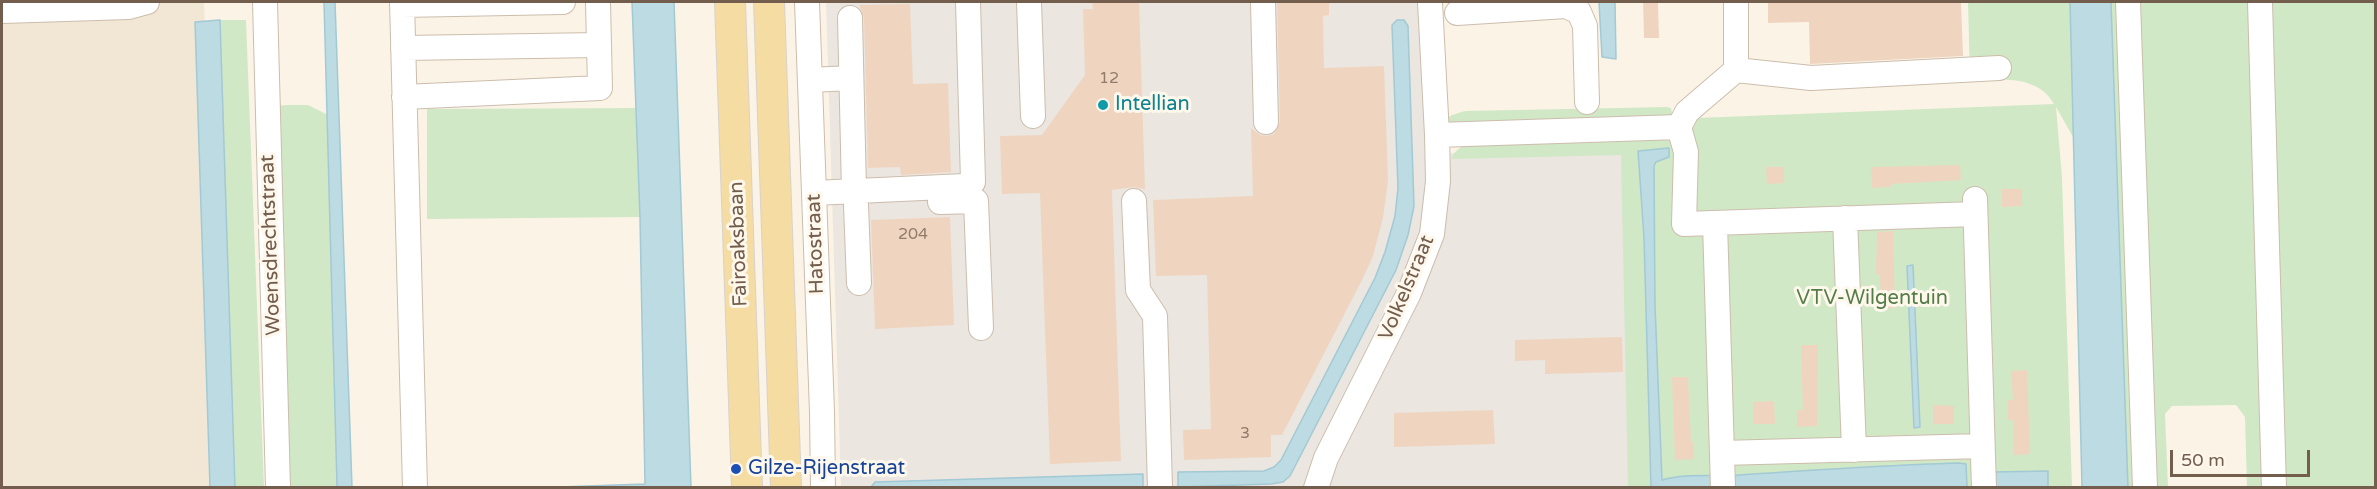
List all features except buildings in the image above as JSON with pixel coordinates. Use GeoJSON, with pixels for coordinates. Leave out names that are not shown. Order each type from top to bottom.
{"type":"FeatureCollection","features":[{"type":"Feature","properties":{"kind":"main road","name":"Fairoaksbaan"},"geometry":{"type":"LineString","coordinates":[[730,2],[747,488]]}},
{"type":"Feature","properties":{"kind":"main road","name":"Fairoaksbaan"},"geometry":{"type":"LineString","coordinates":[[769,2],[786,488]]}},
{"type":"Feature","properties":{"kind":"street"},"geometry":{"type":"LineString","coordinates":[[2,11],[129,7],[147,2]]}},
{"type":"Feature","properties":{"kind":"street","name":"Woensdrechtstraat"},"geometry":{"type":"LineString","coordinates":[[265,2],[278,488]]}},
{"type":"Feature","properties":{"kind":"street"},"geometry":{"type":"LineString","coordinates":[[415,488],[402,3],[563,2]]}},
{"type":"Feature","properties":{"kind":"street"},"geometry":{"type":"LineString","coordinates":[[404,97],[600,88],[598,2]]}},
{"type":"Feature","properties":{"kind":"street","name":"Hatostraat"},"geometry":{"type":"LineString","coordinates":[[807,2],[823,488]]}},
{"type":"Feature","properties":{"kind":"street"},"geometry":{"type":"LineString","coordinates":[[814,200],[965,186],[973,182],[968,2]]}},
{"type":"Feature","properties":{"kind":"street"},"geometry":{"type":"LineString","coordinates":[[1029,2],[1034,116]]}},
{"type":"Feature","properties":{"kind":"street"},"geometry":{"type":"LineString","coordinates":[[1263,2],[1266,122]]}},
{"type":"Feature","properties":{"kind":"street","name":"Volkelstraat"},"geometry":{"type":"LineString","coordinates":[[1316,488],[1326,458],[1409,294],[1432,234],[1438,181],[1430,2]]}},
{"type":"Feature","properties":{"kind":"street"},"geometry":{"type":"LineString","coordinates":[[1736,2],[1736,70]]}},
{"type":"Feature","properties":{"kind":"street"},"geometry":{"type":"LineString","coordinates":[[2128,2],[2145,488]]}},
{"type":"Feature","properties":{"kind":"street"},"geometry":{"type":"LineString","coordinates":[[2260,2],[2274,488]]}},
{"type":"Feature","properties":{"kind":"street"},"geometry":{"type":"LineString","coordinates":[[1458,13],[1566,6],[1579,12],[1585,26],[1587,102]]}},
{"type":"Feature","properties":{"kind":"street"},"geometry":{"type":"LineString","coordinates":[[850,18],[859,283]]}},
{"type":"Feature","properties":{"kind":"street"},"geometry":{"type":"LineString","coordinates":[[403,48],[599,45]]}},
{"type":"Feature","properties":{"kind":"street"},"geometry":{"type":"LineString","coordinates":[[1984,488],[1975,206],[1845,218],[1684,224],[1686,152],[1678,128],[1687,112],[1736,70],[1811,78],[1999,68]]}},
{"type":"Feature","properties":{"kind":"street"},"geometry":{"type":"LineString","coordinates":[[810,80],[851,78]]}},
{"type":"Feature","properties":{"kind":"street"},"geometry":{"type":"LineString","coordinates":[[1437,135],[1678,128]]}},
{"type":"Feature","properties":{"kind":"street"},"geometry":{"type":"LineString","coordinates":[[855,198],[976,201],[981,328]]}},
{"type":"Feature","properties":{"kind":"street"},"geometry":{"type":"LineString","coordinates":[[1134,201],[1138,290],[1155,316],[1160,488]]}},
{"type":"Feature","properties":{"kind":"street"},"geometry":{"type":"LineString","coordinates":[[1845,218],[1854,450]]}},
{"type":"Feature","properties":{"kind":"street"},"geometry":{"type":"LineString","coordinates":[[1715,223],[1723,488]]}},
{"type":"Feature","properties":{"kind":"street"},"geometry":{"type":"LineString","coordinates":[[1722,453],[1982,446]]}},
{"type":"Feature","properties":{"kind":"shaded area"},"geometry":{"type":"Polygon","coordinates":[[[2,2],[204,2],[223,487],[2,487],[2,2]]]}},
{"type":"Feature","properties":{"kind":"shaded area"},"geometry":{"type":"Polygon","coordinates":[[[826,2],[1440,2],[1439,155],[1631,129],[1643,487],[841,487],[826,2]]]}},
{"type":"Feature","properties":{"kind":"green space","name":"VTV-Wilgentuin"},"geometry":{"type":"Polygon","coordinates":[[[1968,2],[2070,2],[2073,137],[2056,107],[2062,177],[2072,487],[1654,487],[1642,151],[1639,151],[1644,238],[1651,487],[1628,487],[1621,155],[1451,159],[1460,148],[1473,143],[1452,129],[1446,119],[1465,111],[1667,107],[1671,108],[1671,119],[2054,104],[2047,94],[2028,83],[2005,80],[1970,80],[1968,2]]]}},
{"type":"Feature","properties":{"kind":"green space"},"geometry":{"type":"Polygon","coordinates":[[[2111,2],[2250,2],[2266,487],[2247,487],[2245,417],[2236,405],[2172,406],[2165,414],[2168,487],[2128,487],[2111,2]]]}},
{"type":"Feature","properties":{"kind":"green space"},"geometry":{"type":"Polygon","coordinates":[[[2268,2],[2375,2],[2375,487],[2285,487],[2268,2]]]}},
{"type":"Feature","properties":{"kind":"green space"},"geometry":{"type":"Polygon","coordinates":[[[220,20],[246,20],[264,487],[235,487],[220,20]]]}},
{"type":"Feature","properties":{"kind":"green space"},"geometry":{"type":"Polygon","coordinates":[[[308,105],[328,115],[337,487],[286,487],[272,106],[308,105]]]}},
{"type":"Feature","properties":{"kind":"green space"},"geometry":{"type":"Polygon","coordinates":[[[636,108],[640,217],[427,219],[427,109],[636,108]]]}},
{"type":"Feature","properties":{"kind":"water"},"geometry":{"type":"Polygon","coordinates":[[[324,2],[335,2],[352,487],[337,487],[324,2]]]}},
{"type":"Feature","properties":{"kind":"water"},"geometry":{"type":"Polygon","coordinates":[[[632,2],[674,2],[691,487],[558,487],[645,484],[640,217],[632,2]]]}},
{"type":"Feature","properties":{"kind":"water"},"geometry":{"type":"Polygon","coordinates":[[[1599,2],[1615,2],[1616,59],[1602,57],[1599,2]]]}},
{"type":"Feature","properties":{"kind":"water"},"geometry":{"type":"Polygon","coordinates":[[[2070,2],[2111,2],[2128,487],[2082,487],[2070,2]]]}},
{"type":"Feature","properties":{"kind":"water"},"geometry":{"type":"Polygon","coordinates":[[[220,20],[235,488],[210,487],[195,22],[220,20]]]}},
{"type":"Feature","properties":{"kind":"water"},"geometry":{"type":"Polygon","coordinates":[[[1397,20],[1404,20],[1408,26],[1414,206],[1408,235],[1396,270],[1290,476],[1283,482],[1271,484],[1178,487],[1178,472],[1264,471],[1274,467],[1281,460],[1375,278],[1395,216],[1398,188],[1392,25],[1397,20]]]}},
{"type":"Feature","properties":{"kind":"water"},"geometry":{"type":"Polygon","coordinates":[[[1669,148],[1669,157],[1656,162],[1654,166],[1655,305],[1662,480],[1690,476],[1729,476],[1959,463],[1966,464],[1967,487],[1651,487],[1644,238],[1638,151],[1669,148]]]}},
{"type":"Feature","properties":{"kind":"water"},"geometry":{"type":"Polygon","coordinates":[[[1913,265],[1920,427],[1914,428],[1907,266],[1913,265]]]}},
{"type":"Feature","properties":{"kind":"water"},"geometry":{"type":"Polygon","coordinates":[[[2048,471],[2048,487],[1995,487],[1993,472],[2048,471]]]}},
{"type":"Feature","properties":{"kind":"water"},"geometry":{"type":"Polygon","coordinates":[[[1143,474],[1143,488],[871,487],[875,482],[1143,474]]]}},
{"type":"Feature","properties":{"kind":"place","name":"Intellian"},"geometry":{"type":"Point","coordinates":[1103,105]}},
{"type":"Feature","properties":{"kind":"place","name":"Gilze-Rijenstraat"},"geometry":{"type":"Point","coordinates":[736,469]}}]}
